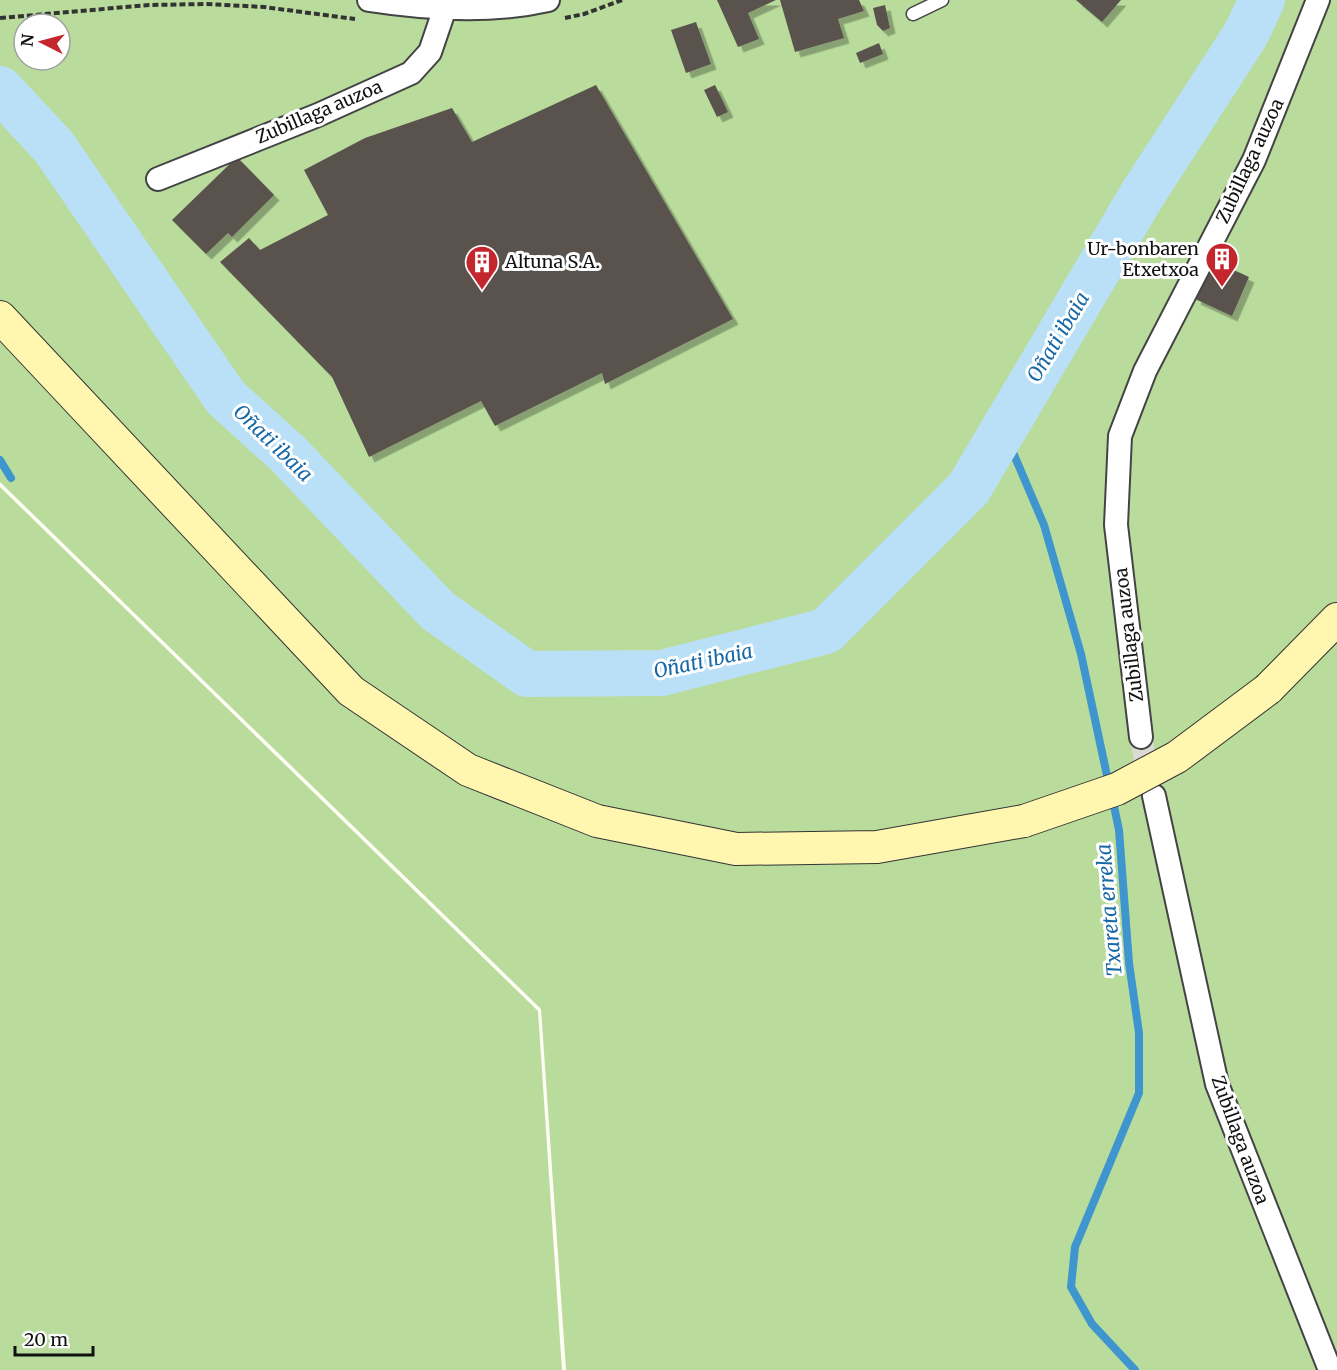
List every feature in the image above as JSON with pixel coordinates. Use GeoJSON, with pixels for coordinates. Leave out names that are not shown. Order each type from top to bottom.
{"type":"FeatureCollection","features":[{"type":"Feature","properties":{"kind":"main road"},"geometry":{"type":"LineString","coordinates":[[0,317],[351,691],[468,770],[597,821],[736,849],[877,847],[1024,821],[1117,789],[1177,757],[1268,689],[1337,619]]}},
{"type":"Feature","properties":{"kind":"street"},"geometry":{"type":"LineString","coordinates":[[367,10],[445,8],[475,3],[525,5],[548,0]]}},
{"type":"Feature","properties":{"kind":"street","name":"Zubillaga auzoa"},"geometry":{"type":"LineString","coordinates":[[1141,737],[1116,525],[1120,436],[1145,371],[1254,160],[1318,0]]}},
{"type":"Feature","properties":{"kind":"street","name":"Zubillaga auzoa"},"geometry":{"type":"LineString","coordinates":[[158,179],[318,115],[411,73],[430,52],[445,8]]}},
{"type":"Feature","properties":{"kind":"street","name":"Zubillaga auzoa"},"geometry":{"type":"LineString","coordinates":[[1154,796],[1216,1084],[1330,1370]]}},
{"type":"Feature","properties":{"kind":"lane"},"geometry":{"type":"LineString","coordinates":[[913,14],[942,0]]}},
{"type":"Feature","properties":{"kind":"path"},"geometry":{"type":"LineString","coordinates":[[563,18],[585,14],[622,0]]}},
{"type":"Feature","properties":{"kind":"path"},"geometry":{"type":"LineString","coordinates":[[0,18],[149,5],[207,4],[264,8],[367,10]]}},
{"type":"Feature","properties":{"kind":"green space"},"geometry":{"type":"Polygon","coordinates":[[[0,0],[1337,0],[1337,1370],[566,1370],[541,1009],[0,482],[0,0]]]}},
{"type":"Feature","properties":{"kind":"green space"},"geometry":{"type":"Polygon","coordinates":[[[0,487],[538,1011],[562,1370],[0,1370],[0,487]]]}},
{"type":"Feature","properties":{"kind":"building"},"geometry":{"type":"Polygon","coordinates":[[[717,0],[776,0],[748,13],[759,39],[738,47],[717,0]]]}},
{"type":"Feature","properties":{"kind":"building"},"geometry":{"type":"Polygon","coordinates":[[[780,0],[859,0],[864,11],[838,19],[844,38],[795,52],[780,0]]]}},
{"type":"Feature","properties":{"kind":"building"},"geometry":{"type":"Polygon","coordinates":[[[1076,0],[1121,0],[1102,22],[1076,0]]]}},
{"type":"Feature","properties":{"kind":"building"},"geometry":{"type":"Polygon","coordinates":[[[885,5],[890,28],[883,31],[877,25],[873,8],[885,5]]]}},
{"type":"Feature","properties":{"kind":"building"},"geometry":{"type":"Polygon","coordinates":[[[696,22],[711,64],[686,73],[671,30],[696,22]]]}},
{"type":"Feature","properties":{"kind":"building"},"geometry":{"type":"Polygon","coordinates":[[[879,43],[883,54],[860,63],[856,53],[879,43]]]}},
{"type":"Feature","properties":{"kind":"building","name":"Altuna S.A."},"geometry":{"type":"Polygon","coordinates":[[[596,85],[733,319],[605,384],[602,373],[495,426],[481,401],[369,457],[332,377],[220,262],[249,238],[260,250],[328,215],[304,170],[365,138],[452,108],[472,142],[596,85]]]}},
{"type":"Feature","properties":{"kind":"building"},"geometry":{"type":"Polygon","coordinates":[[[715,85],[728,112],[717,117],[704,90],[715,85]]]}},
{"type":"Feature","properties":{"kind":"building"},"geometry":{"type":"Polygon","coordinates":[[[237,157],[274,195],[232,237],[228,233],[206,254],[172,220],[237,157]]]}},
{"type":"Feature","properties":{"kind":"building","name":"Ur-bonbaren Etxetxoa"},"geometry":{"type":"Polygon","coordinates":[[[1212,260],[1249,277],[1232,316],[1195,299],[1212,260]]]}},
{"type":"Feature","properties":{"kind":"waterway","name":"Oñati ibaia"},"geometry":{"type":"LineString","coordinates":[[0,89],[54,147],[226,398],[287,453],[438,611],[527,674],[662,673],[826,631],[969,488],[1142,195],[1246,34],[1262,0]]}},
{"type":"Feature","properties":{"kind":"waterway","name":"Txareta erreka"},"geometry":{"type":"LineString","coordinates":[[1003,429],[1044,525],[1081,654],[1109,785]]}},
{"type":"Feature","properties":{"kind":"waterway"},"geometry":{"type":"LineString","coordinates":[[0,460],[11,478]]}},
{"type":"Feature","properties":{"kind":"waterway","name":"Txareta erreka"},"geometry":{"type":"LineString","coordinates":[[1112,797],[1119,830],[1129,963],[1139,1033],[1139,1093],[1075,1247],[1071,1287],[1092,1324],[1135,1370]]}},
{"type":"Feature","properties":{"kind":"tunnel"},"geometry":{"type":"LineString","coordinates":[[1141,737],[1150,787]]}},
{"type":"Feature","properties":{"kind":"place","name":"Ur-bonbaren Etxetxoa"},"geometry":{"type":"Point","coordinates":[1222,288]}},
{"type":"Feature","properties":{"kind":"place","name":"Altuna S.A."},"geometry":{"type":"Point","coordinates":[482,291]}}]}
